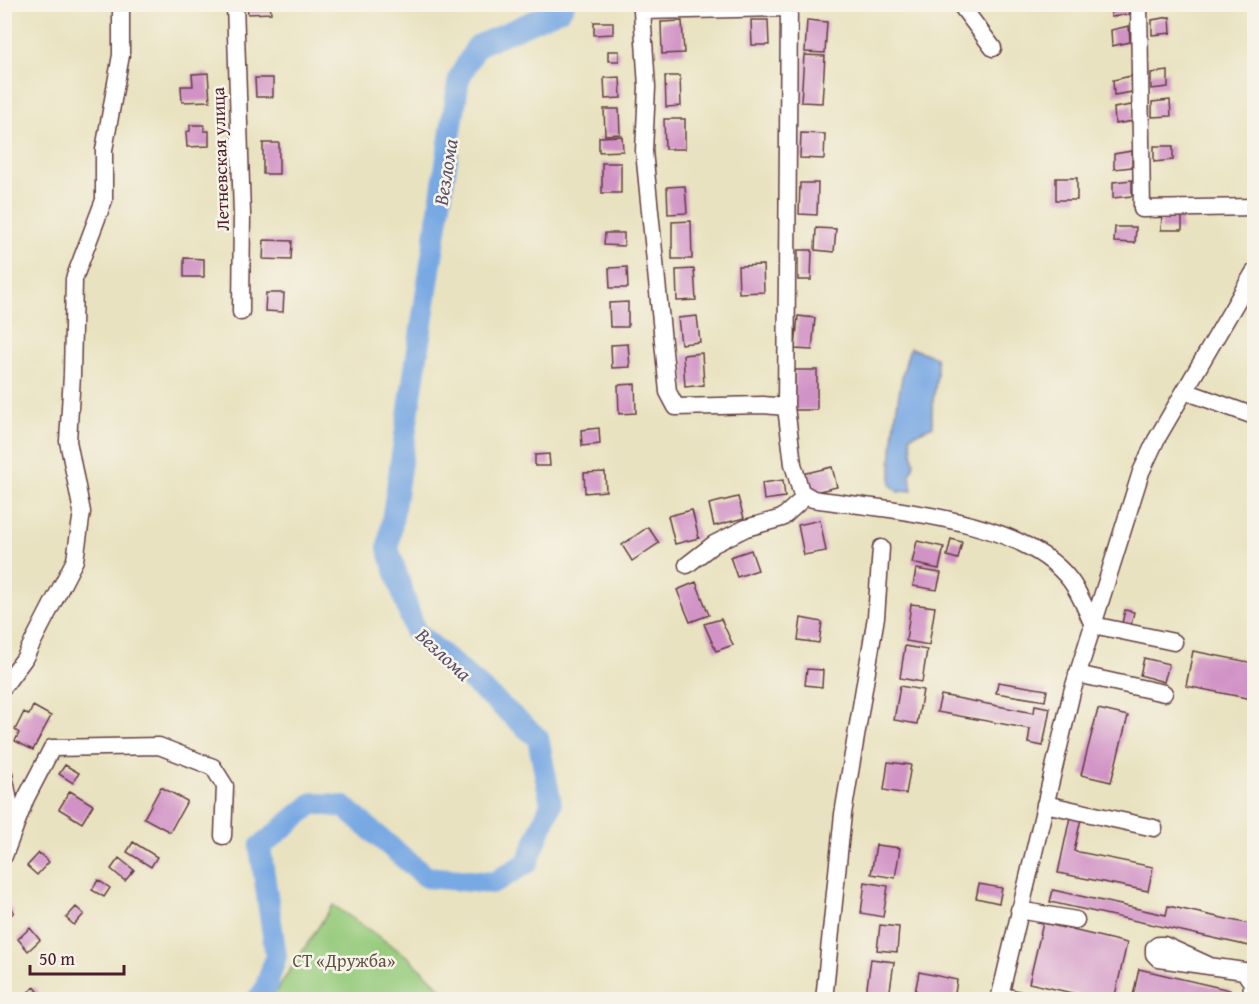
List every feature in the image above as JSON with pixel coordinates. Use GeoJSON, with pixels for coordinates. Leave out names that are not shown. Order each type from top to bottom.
{"type":"FeatureCollection","features":[{"type":"Feature","properties":{"kind":"street"},"geometry":{"type":"LineString","coordinates":[[4,686],[24,659],[75,560],[82,512],[68,441],[74,279],[104,201],[104,150],[121,55],[121,4]]}},
{"type":"Feature","properties":{"kind":"street","name":"Летневская улица"},"geometry":{"type":"LineString","coordinates":[[235,4],[242,214],[242,312]]}},
{"type":"Feature","properties":{"kind":"street"},"geometry":{"type":"LineString","coordinates":[[960,4],[993,48]]}},
{"type":"Feature","properties":{"kind":"street"},"geometry":{"type":"LineString","coordinates":[[1139,4],[1142,209],[1254,207]]}},
{"type":"Feature","properties":{"kind":"street"},"geometry":{"type":"LineString","coordinates":[[786,408],[763,405],[676,407],[668,392],[644,151],[646,87],[642,8],[789,6],[786,408],[797,484],[806,496],[956,520],[1028,546],[1043,555],[1070,580],[1093,625]]}},
{"type":"Feature","properties":{"kind":"street"},"geometry":{"type":"LineString","coordinates":[[1019,999],[999,997],[1077,674],[1141,472],[1254,272]]}},
{"type":"Feature","properties":{"kind":"street"},"geometry":{"type":"LineString","coordinates":[[1185,391],[1254,416]]}},
{"type":"Feature","properties":{"kind":"street"},"geometry":{"type":"LineString","coordinates":[[687,566],[714,544],[746,528],[782,518],[806,496]]}},
{"type":"Feature","properties":{"kind":"street"},"geometry":{"type":"LineString","coordinates":[[824,999],[843,814],[876,617],[881,548]]}},
{"type":"Feature","properties":{"kind":"street"},"geometry":{"type":"LineString","coordinates":[[1093,625],[1174,642]]}},
{"type":"Feature","properties":{"kind":"street"},"geometry":{"type":"LineString","coordinates":[[1077,674],[1164,693]]}},
{"type":"Feature","properties":{"kind":"street"},"geometry":{"type":"LineString","coordinates":[[4,856],[36,778],[52,747],[159,746],[213,767],[225,786],[223,836]]}},
{"type":"Feature","properties":{"kind":"street"},"geometry":{"type":"LineString","coordinates":[[4,768],[11,776],[20,779],[36,778]]}},
{"type":"Feature","properties":{"kind":"street"},"geometry":{"type":"LineString","coordinates":[[4,774],[14,831]]}},
{"type":"Feature","properties":{"kind":"street"},"geometry":{"type":"LineString","coordinates":[[1045,804],[1154,828]]}},
{"type":"Feature","properties":{"kind":"street"},"geometry":{"type":"LineString","coordinates":[[1019,910],[1076,920]]}},
{"type":"Feature","properties":{"kind":"street"},"geometry":{"type":"LineString","coordinates":[[1208,965],[1244,971],[1252,983],[1251,999]]}},
{"type":"Feature","properties":{"kind":"green space","name":"СТ «Дружба»"},"geometry":{"type":"Polygon","coordinates":[[[333,905],[408,957],[452,999],[271,999],[333,905]]]}},
{"type":"Feature","properties":{"kind":"water"},"geometry":{"type":"Polygon","coordinates":[[[910,348],[936,357],[933,426],[910,436],[914,464],[910,475],[912,490],[898,492],[891,485],[892,453],[898,397],[910,348]]]}},
{"type":"Feature","properties":{"kind":"building"},"geometry":{"type":"Polygon","coordinates":[[[247,4],[270,4],[271,13],[248,14],[247,4]]]}},
{"type":"Feature","properties":{"kind":"building"},"geometry":{"type":"Polygon","coordinates":[[[1111,4],[1129,4],[1130,14],[1111,17],[1111,4]]]}},
{"type":"Feature","properties":{"kind":"building"},"geometry":{"type":"Polygon","coordinates":[[[1170,17],[1171,33],[1152,35],[1152,20],[1170,17]]]}},
{"type":"Feature","properties":{"kind":"building"},"geometry":{"type":"Polygon","coordinates":[[[751,20],[768,20],[769,45],[752,45],[751,20]]]}},
{"type":"Feature","properties":{"kind":"building"},"geometry":{"type":"Polygon","coordinates":[[[807,20],[827,22],[825,53],[805,52],[807,20]]]}},
{"type":"Feature","properties":{"kind":"building"},"geometry":{"type":"Polygon","coordinates":[[[682,21],[684,53],[662,54],[661,22],[682,21]]]}},
{"type":"Feature","properties":{"kind":"building"},"geometry":{"type":"Polygon","coordinates":[[[594,22],[613,22],[613,34],[594,35],[594,22]]]}},
{"type":"Feature","properties":{"kind":"building"},"geometry":{"type":"Polygon","coordinates":[[[1129,26],[1130,42],[1112,46],[1111,30],[1129,26]]]}},
{"type":"Feature","properties":{"kind":"building"},"geometry":{"type":"Polygon","coordinates":[[[608,51],[619,51],[619,61],[608,61],[608,51]]]}},
{"type":"Feature","properties":{"kind":"building"},"geometry":{"type":"Polygon","coordinates":[[[804,55],[825,56],[822,103],[801,102],[804,55]]]}},
{"type":"Feature","properties":{"kind":"building"},"geometry":{"type":"Polygon","coordinates":[[[1168,71],[1168,87],[1151,89],[1151,73],[1168,71]]]}},
{"type":"Feature","properties":{"kind":"building"},"geometry":{"type":"Polygon","coordinates":[[[208,73],[210,101],[182,102],[181,86],[193,86],[192,74],[208,73]]]}},
{"type":"Feature","properties":{"kind":"building"},"geometry":{"type":"Polygon","coordinates":[[[665,76],[680,76],[681,106],[666,107],[665,76]]]}},
{"type":"Feature","properties":{"kind":"building"},"geometry":{"type":"Polygon","coordinates":[[[1131,76],[1132,92],[1114,95],[1113,80],[1131,76]]]}},
{"type":"Feature","properties":{"kind":"building"},"geometry":{"type":"Polygon","coordinates":[[[620,77],[621,98],[605,99],[604,78],[620,77]]]}},
{"type":"Feature","properties":{"kind":"building"},"geometry":{"type":"Polygon","coordinates":[[[255,78],[273,78],[273,97],[256,97],[255,78]]]}},
{"type":"Feature","properties":{"kind":"building"},"geometry":{"type":"Polygon","coordinates":[[[1170,100],[1171,116],[1152,117],[1152,102],[1170,100]]]}},
{"type":"Feature","properties":{"kind":"building"},"geometry":{"type":"Polygon","coordinates":[[[1132,105],[1133,121],[1115,124],[1114,108],[1132,105]]]}},
{"type":"Feature","properties":{"kind":"building"},"geometry":{"type":"Polygon","coordinates":[[[604,109],[619,109],[620,134],[605,135],[604,109]]]}},
{"type":"Feature","properties":{"kind":"building"},"geometry":{"type":"Polygon","coordinates":[[[664,119],[685,119],[685,149],[665,149],[664,119]]]}},
{"type":"Feature","properties":{"kind":"building"},"geometry":{"type":"Polygon","coordinates":[[[190,125],[204,125],[204,131],[209,131],[209,146],[187,147],[186,132],[190,131],[190,125]]]}},
{"type":"Feature","properties":{"kind":"building"},"geometry":{"type":"Polygon","coordinates":[[[801,133],[825,134],[824,159],[800,158],[801,133]]]}},
{"type":"Feature","properties":{"kind":"building"},"geometry":{"type":"Polygon","coordinates":[[[622,136],[623,151],[599,152],[599,137],[622,136]]]}},
{"type":"Feature","properties":{"kind":"building"},"geometry":{"type":"Polygon","coordinates":[[[263,143],[279,143],[279,174],[263,174],[263,143]]]}},
{"type":"Feature","properties":{"kind":"building"},"geometry":{"type":"Polygon","coordinates":[[[1154,146],[1173,146],[1173,160],[1154,162],[1154,146]]]}},
{"type":"Feature","properties":{"kind":"building"},"geometry":{"type":"Polygon","coordinates":[[[1132,151],[1132,167],[1114,169],[1114,154],[1132,151]]]}},
{"type":"Feature","properties":{"kind":"building"},"geometry":{"type":"Polygon","coordinates":[[[602,163],[621,163],[621,193],[602,193],[602,163]]]}},
{"type":"Feature","properties":{"kind":"building"},"geometry":{"type":"Polygon","coordinates":[[[1056,178],[1077,178],[1077,200],[1056,200],[1056,178]]]}},
{"type":"Feature","properties":{"kind":"building"},"geometry":{"type":"Polygon","coordinates":[[[1132,180],[1132,196],[1113,198],[1113,182],[1132,180]]]}},
{"type":"Feature","properties":{"kind":"building"},"geometry":{"type":"Polygon","coordinates":[[[800,183],[818,183],[817,215],[799,214],[800,183]]]}},
{"type":"Feature","properties":{"kind":"building"},"geometry":{"type":"Polygon","coordinates":[[[685,186],[687,213],[668,214],[667,187],[685,186]]]}},
{"type":"Feature","properties":{"kind":"building"},"geometry":{"type":"Polygon","coordinates":[[[1182,214],[1182,230],[1161,230],[1162,215],[1182,214]]]}},
{"type":"Feature","properties":{"kind":"building"},"geometry":{"type":"Polygon","coordinates":[[[691,221],[692,259],[672,259],[672,222],[691,221]]]}},
{"type":"Feature","properties":{"kind":"building"},"geometry":{"type":"Polygon","coordinates":[[[1115,227],[1136,227],[1135,243],[1114,242],[1115,227]]]}},
{"type":"Feature","properties":{"kind":"building"},"geometry":{"type":"Polygon","coordinates":[[[816,228],[836,229],[834,252],[815,250],[816,228]]]}},
{"type":"Feature","properties":{"kind":"building"},"geometry":{"type":"Polygon","coordinates":[[[605,233],[624,233],[624,246],[604,245],[605,233]]]}},
{"type":"Feature","properties":{"kind":"building"},"geometry":{"type":"Polygon","coordinates":[[[264,240],[292,241],[291,260],[263,259],[264,240]]]}},
{"type":"Feature","properties":{"kind":"building"},"geometry":{"type":"Polygon","coordinates":[[[798,250],[812,250],[811,280],[798,280],[798,250]]]}},
{"type":"Feature","properties":{"kind":"building"},"geometry":{"type":"Polygon","coordinates":[[[184,258],[204,259],[204,277],[184,277],[184,258]]]}},
{"type":"Feature","properties":{"kind":"building"},"geometry":{"type":"Polygon","coordinates":[[[763,265],[764,292],[739,293],[738,266],[763,265]]]}},
{"type":"Feature","properties":{"kind":"building"},"geometry":{"type":"Polygon","coordinates":[[[627,267],[628,288],[610,288],[609,268],[627,267]]]}},
{"type":"Feature","properties":{"kind":"building"},"geometry":{"type":"Polygon","coordinates":[[[694,269],[696,300],[677,301],[676,270],[694,269]]]}},
{"type":"Feature","properties":{"kind":"building"},"geometry":{"type":"Polygon","coordinates":[[[266,293],[284,293],[283,312],[265,311],[266,293]]]}},
{"type":"Feature","properties":{"kind":"building"},"geometry":{"type":"Polygon","coordinates":[[[628,302],[628,327],[610,327],[609,303],[628,302]]]}},
{"type":"Feature","properties":{"kind":"building"},"geometry":{"type":"Polygon","coordinates":[[[697,316],[700,342],[681,344],[678,318],[697,316]]]}},
{"type":"Feature","properties":{"kind":"building"},"geometry":{"type":"Polygon","coordinates":[[[798,316],[815,318],[812,350],[795,349],[798,316]]]}},
{"type":"Feature","properties":{"kind":"building"},"geometry":{"type":"Polygon","coordinates":[[[628,344],[630,367],[612,368],[611,345],[628,344]]]}},
{"type":"Feature","properties":{"kind":"building"},"geometry":{"type":"Polygon","coordinates":[[[702,353],[704,385],[685,387],[683,355],[702,353]]]}},
{"type":"Feature","properties":{"kind":"building"},"geometry":{"type":"Polygon","coordinates":[[[795,370],[817,370],[817,410],[794,410],[795,370]]]}},
{"type":"Feature","properties":{"kind":"building"},"geometry":{"type":"Polygon","coordinates":[[[635,384],[636,413],[619,414],[618,385],[635,384]]]}},
{"type":"Feature","properties":{"kind":"building"},"geometry":{"type":"Polygon","coordinates":[[[599,428],[600,444],[582,446],[581,430],[599,428]]]}},
{"type":"Feature","properties":{"kind":"building"},"geometry":{"type":"Polygon","coordinates":[[[549,454],[550,466],[535,466],[535,455],[549,454]]]}},
{"type":"Feature","properties":{"kind":"building"},"geometry":{"type":"Polygon","coordinates":[[[832,467],[837,487],[806,494],[802,474],[832,467]]]}},
{"type":"Feature","properties":{"kind":"building"},"geometry":{"type":"Polygon","coordinates":[[[605,472],[606,491],[585,493],[584,473],[605,472]]]}},
{"type":"Feature","properties":{"kind":"building"},"geometry":{"type":"Polygon","coordinates":[[[783,480],[785,497],[764,500],[762,483],[783,480]]]}},
{"type":"Feature","properties":{"kind":"building"},"geometry":{"type":"Polygon","coordinates":[[[738,497],[744,518],[714,526],[709,504],[738,497]]]}},
{"type":"Feature","properties":{"kind":"building"},"geometry":{"type":"Polygon","coordinates":[[[692,510],[699,538],[675,544],[668,516],[692,510]]]}},
{"type":"Feature","properties":{"kind":"building"},"geometry":{"type":"Polygon","coordinates":[[[820,520],[826,551],[804,555],[798,525],[820,520]]]}},
{"type":"Feature","properties":{"kind":"building"},"geometry":{"type":"Polygon","coordinates":[[[648,527],[659,543],[632,561],[622,545],[648,527]]]}},
{"type":"Feature","properties":{"kind":"building"},"geometry":{"type":"Polygon","coordinates":[[[951,539],[962,542],[958,559],[947,556],[951,539]]]}},
{"type":"Feature","properties":{"kind":"building"},"geometry":{"type":"Polygon","coordinates":[[[917,541],[944,547],[939,569],[912,563],[917,541]]]}},
{"type":"Feature","properties":{"kind":"building"},"geometry":{"type":"Polygon","coordinates":[[[751,550],[758,570],[737,577],[730,557],[751,550]]]}},
{"type":"Feature","properties":{"kind":"building"},"geometry":{"type":"Polygon","coordinates":[[[916,569],[941,573],[937,590],[913,586],[916,569]]]}},
{"type":"Feature","properties":{"kind":"building"},"geometry":{"type":"Polygon","coordinates":[[[696,582],[709,615],[690,622],[677,590],[696,582]]]}},
{"type":"Feature","properties":{"kind":"building"},"geometry":{"type":"Polygon","coordinates":[[[911,604],[935,607],[929,645],[906,641],[911,604]]]}},
{"type":"Feature","properties":{"kind":"building"},"geometry":{"type":"Polygon","coordinates":[[[1125,610],[1134,612],[1131,625],[1122,623],[1125,610]]]}},
{"type":"Feature","properties":{"kind":"building"},"geometry":{"type":"Polygon","coordinates":[[[801,618],[822,622],[819,643],[798,640],[801,618]]]}},
{"type":"Feature","properties":{"kind":"building"},"geometry":{"type":"Polygon","coordinates":[[[721,619],[733,645],[716,651],[704,624],[721,619]]]}},
{"type":"Feature","properties":{"kind":"building"},"geometry":{"type":"Polygon","coordinates":[[[905,646],[927,650],[922,682],[900,678],[905,646]]]}},
{"type":"Feature","properties":{"kind":"building"},"geometry":{"type":"Polygon","coordinates":[[[1193,651],[1254,663],[1252,699],[1186,686],[1193,651]]]}},
{"type":"Feature","properties":{"kind":"building"},"geometry":{"type":"Polygon","coordinates":[[[1144,658],[1169,664],[1164,682],[1140,675],[1144,658]]]}},
{"type":"Feature","properties":{"kind":"building"},"geometry":{"type":"Polygon","coordinates":[[[807,669],[823,670],[822,687],[805,685],[807,669]]]}},
{"type":"Feature","properties":{"kind":"building"},"geometry":{"type":"Polygon","coordinates":[[[998,682],[1047,690],[1045,701],[996,693],[998,682]]]}},
{"type":"Feature","properties":{"kind":"building"},"geometry":{"type":"Polygon","coordinates":[[[900,686],[923,690],[917,724],[894,720],[900,686]]]}},
{"type":"Feature","properties":{"kind":"building"},"geometry":{"type":"Polygon","coordinates":[[[941,695],[1034,713],[1035,705],[1050,708],[1043,746],[1028,743],[1030,729],[937,712],[941,695]]]}},
{"type":"Feature","properties":{"kind":"building"},"geometry":{"type":"Polygon","coordinates":[[[33,706],[51,716],[33,750],[15,741],[19,733],[15,730],[24,712],[29,715],[33,706]]]}},
{"type":"Feature","properties":{"kind":"building"},"geometry":{"type":"Polygon","coordinates":[[[1098,709],[1128,716],[1111,782],[1081,775],[1098,709]]]}},
{"type":"Feature","properties":{"kind":"building"},"geometry":{"type":"Polygon","coordinates":[[[888,762],[911,765],[906,794],[884,790],[888,762]]]}},
{"type":"Feature","properties":{"kind":"building"},"geometry":{"type":"Polygon","coordinates":[[[65,765],[79,773],[73,783],[59,774],[65,765]]]}},
{"type":"Feature","properties":{"kind":"building"},"geometry":{"type":"Polygon","coordinates":[[[161,787],[187,801],[170,832],[144,818],[161,787]]]}},
{"type":"Feature","properties":{"kind":"building"},"geometry":{"type":"Polygon","coordinates":[[[70,791],[93,805],[82,823],[59,809],[70,791]]]}},
{"type":"Feature","properties":{"kind":"building"},"geometry":{"type":"Polygon","coordinates":[[[1070,817],[1081,819],[1074,851],[1153,867],[1148,891],[1058,873],[1070,817]]]}},
{"type":"Feature","properties":{"kind":"building"},"geometry":{"type":"Polygon","coordinates":[[[133,842],[157,857],[151,867],[127,852],[133,842]]]}},
{"type":"Feature","properties":{"kind":"building"},"geometry":{"type":"Polygon","coordinates":[[[876,845],[900,848],[895,878],[871,874],[876,845]]]}},
{"type":"Feature","properties":{"kind":"building"},"geometry":{"type":"Polygon","coordinates":[[[39,853],[49,862],[37,875],[27,866],[39,853]]]}},
{"type":"Feature","properties":{"kind":"building"},"geometry":{"type":"Polygon","coordinates":[[[119,858],[134,870],[125,881],[111,869],[119,858]]]}},
{"type":"Feature","properties":{"kind":"building"},"geometry":{"type":"Polygon","coordinates":[[[98,880],[110,888],[104,897],[92,890],[98,880]]]}},
{"type":"Feature","properties":{"kind":"building"},"geometry":{"type":"Polygon","coordinates":[[[865,882],[888,886],[883,917],[861,913],[865,882]]]}},
{"type":"Feature","properties":{"kind":"building"},"geometry":{"type":"Polygon","coordinates":[[[979,884],[1002,888],[999,903],[976,898],[979,884]]]}},
{"type":"Feature","properties":{"kind":"building"},"geometry":{"type":"Polygon","coordinates":[[[1053,890],[1166,915],[1168,906],[1254,925],[1254,947],[1050,902],[1053,890]]]}},
{"type":"Feature","properties":{"kind":"building"},"geometry":{"type":"Polygon","coordinates":[[[4,902],[14,912],[4,922],[4,902]]]}},
{"type":"Feature","properties":{"kind":"building"},"geometry":{"type":"Polygon","coordinates":[[[76,907],[84,914],[74,925],[66,918],[76,907]]]}},
{"type":"Feature","properties":{"kind":"building"},"geometry":{"type":"Polygon","coordinates":[[[1043,923],[1127,943],[1114,1000],[1102,1000],[1029,983],[1043,923]]]}},
{"type":"Feature","properties":{"kind":"building"},"geometry":{"type":"Polygon","coordinates":[[[880,925],[899,927],[897,952],[877,950],[880,925]]]}},
{"type":"Feature","properties":{"kind":"building"},"geometry":{"type":"Polygon","coordinates":[[[30,928],[40,940],[28,951],[18,939],[30,928]]]}},
{"type":"Feature","properties":{"kind":"building"},"geometry":{"type":"Polygon","coordinates":[[[871,959],[894,962],[889,997],[866,994],[871,959]]]}},
{"type":"Feature","properties":{"kind":"building"},"geometry":{"type":"Polygon","coordinates":[[[1139,969],[1230,990],[1227,1000],[1132,1000],[1139,969]]]}},
{"type":"Feature","properties":{"kind":"building"},"geometry":{"type":"Polygon","coordinates":[[[919,972],[957,980],[954,1000],[914,998],[919,972]]]}},
{"type":"Feature","properties":{"kind":"building"},"geometry":{"type":"Polygon","coordinates":[[[35,987],[44,1000],[17,1000],[35,987]]]}},
{"type":"Feature","properties":{"kind":"waterway","name":"Везлома"},"geometry":{"type":"LineString","coordinates":[[257,1000],[265,990],[276,956],[260,847],[313,803],[344,807],[426,877],[493,883],[527,863],[551,804],[538,738],[415,631],[388,548],[459,78],[477,46],[561,9],[564,4]]}}]}
